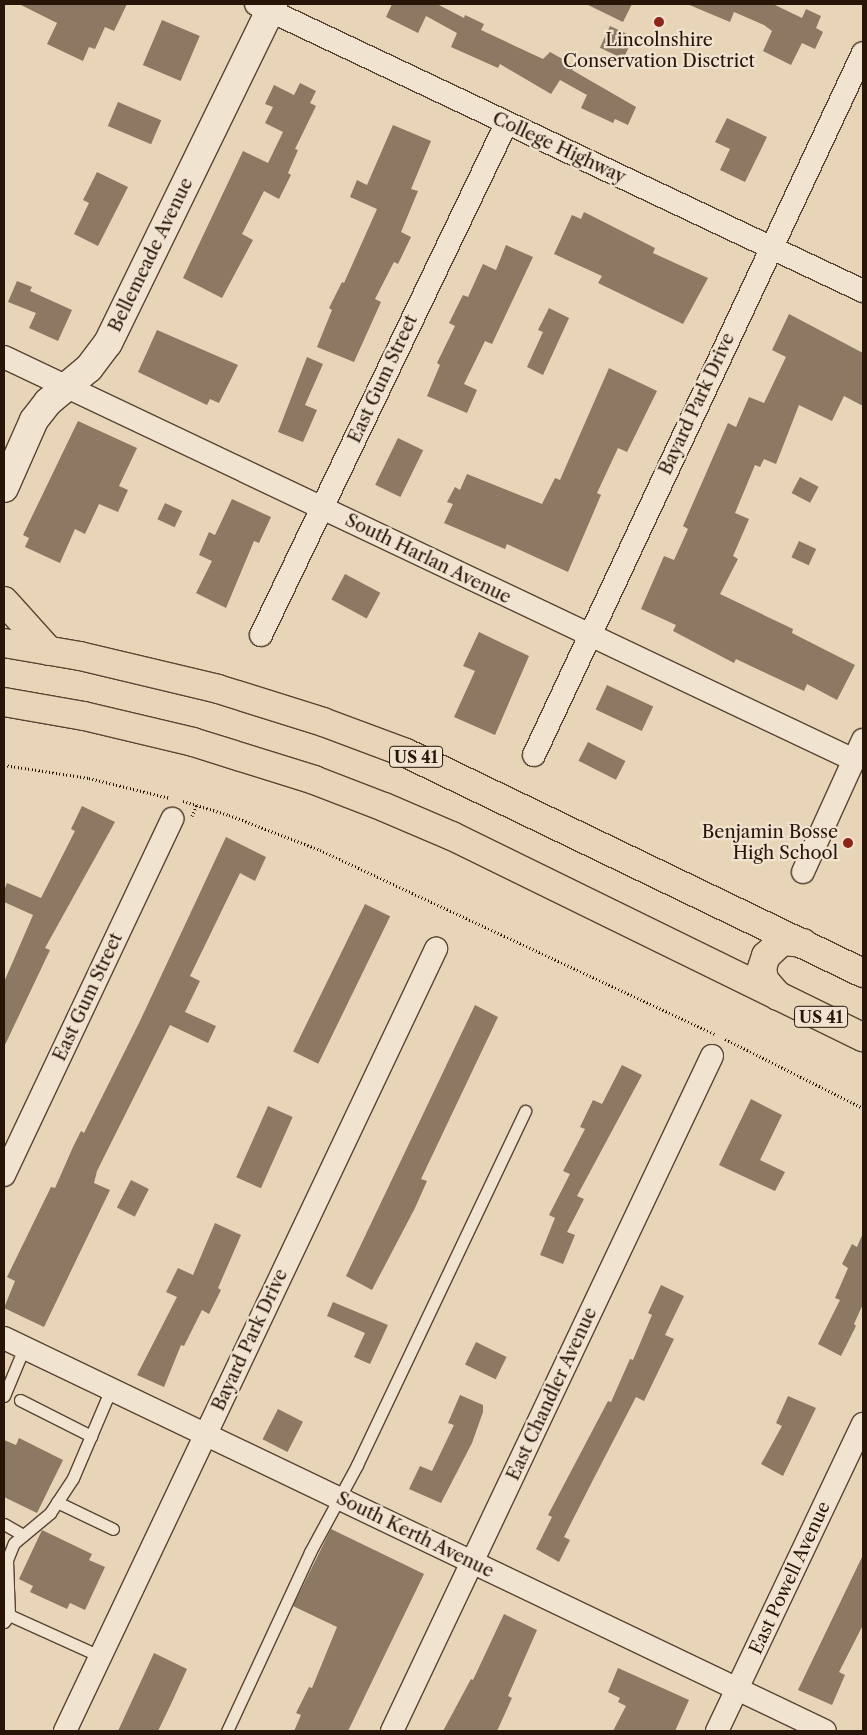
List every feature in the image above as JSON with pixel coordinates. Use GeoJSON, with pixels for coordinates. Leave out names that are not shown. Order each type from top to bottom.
{"type":"FeatureCollection","features":[{"type":"Feature","properties":{"kind":"highway"},"geometry":{"type":"LineString","coordinates":[[4,601],[49,651]]}},
{"type":"Feature","properties":{"kind":"highway","name":"US 41"},"geometry":{"type":"LineString","coordinates":[[4,643],[218,688],[323,722],[406,753],[863,973]]}},
{"type":"Feature","properties":{"kind":"highway","name":"US 41"},"geometry":{"type":"LineString","coordinates":[[4,702],[84,716],[193,742],[375,803],[452,836],[863,1037]]}},
{"type":"Feature","properties":{"kind":"highway"},"geometry":{"type":"LineString","coordinates":[[778,996],[764,980],[762,968],[766,956],[782,941],[803,943]]}},
{"type":"Feature","properties":{"kind":"street","name":"College Highway"},"geometry":{"type":"LineString","coordinates":[[266,6],[506,124],[863,291]]}},
{"type":"Feature","properties":{"kind":"street","name":"Bellemeade Avenue"},"geometry":{"type":"LineString","coordinates":[[4,488],[34,420],[66,386],[88,368],[108,343],[266,6]]}},
{"type":"Feature","properties":{"kind":"street","name":"Bayard Park Drive"},"geometry":{"type":"LineString","coordinates":[[534,755],[588,635],[863,53]]}},
{"type":"Feature","properties":{"kind":"street","name":"East Gum Street"},"geometry":{"type":"LineString","coordinates":[[261,634],[506,124]]}},
{"type":"Feature","properties":{"kind":"street","name":"South Harlan Avenue"},"geometry":{"type":"LineString","coordinates":[[4,357],[588,635],[858,750]]}},
{"type":"Feature","properties":{"kind":"street"},"geometry":{"type":"LineString","coordinates":[[803,872],[858,750]]}},
{"type":"Feature","properties":{"kind":"street","name":"East Gum Street"},"geometry":{"type":"LineString","coordinates":[[4,1174],[172,819]]}},
{"type":"Feature","properties":{"kind":"street","name":"Bayard Park Drive"},"geometry":{"type":"LineString","coordinates":[[65,1731],[436,949]]}},
{"type":"Feature","properties":{"kind":"street","name":"East Chandler Avenue"},"geometry":{"type":"LineString","coordinates":[[392,1731],[712,1056]]}},
{"type":"Feature","properties":{"kind":"street","name":"South Kerth Avenue"},"geometry":{"type":"LineString","coordinates":[[4,1338],[825,1731]]}},
{"type":"Feature","properties":{"kind":"street","name":"East Powell Avenue"},"geometry":{"type":"LineString","coordinates":[[717,1731],[863,1424]]}},
{"type":"Feature","properties":{"kind":"lane"},"geometry":{"type":"LineString","coordinates":[[227,1731],[310,1552],[339,1498],[525,1112]]}},
{"type":"Feature","properties":{"kind":"lane"},"geometry":{"type":"LineString","coordinates":[[4,1396],[24,1348]]}},
{"type":"Feature","properties":{"kind":"lane"},"geometry":{"type":"LineString","coordinates":[[100,1656],[6,1618],[5,1559],[14,1543],[50,1513],[73,1478],[111,1389]]}},
{"type":"Feature","properties":{"kind":"lane"},"geometry":{"type":"LineString","coordinates":[[20,1400],[91,1436]]}},
{"type":"Feature","properties":{"kind":"lane"},"geometry":{"type":"LineString","coordinates":[[57,1502],[113,1529]]}},
{"type":"Feature","properties":{"kind":"lane"},"geometry":{"type":"LineString","coordinates":[[4,1524],[23,1535]]}},
{"type":"Feature","properties":{"kind":"path"},"geometry":{"type":"LineString","coordinates":[[4,765],[154,793],[229,814],[290,837],[708,1031],[863,1108]]}},
{"type":"Feature","properties":{"kind":"building"},"geometry":{"type":"Polygon","coordinates":[[[19,4],[127,4],[114,31],[105,27],[95,49],[89,47],[83,61],[47,44],[57,23],[19,4]]]}},
{"type":"Feature","properties":{"kind":"building"},"geometry":{"type":"Polygon","coordinates":[[[392,4],[437,4],[464,18],[465,15],[484,24],[481,30],[543,59],[550,52],[575,66],[572,70],[636,107],[628,125],[615,119],[613,123],[581,108],[587,95],[560,80],[551,94],[500,64],[498,68],[451,47],[457,33],[426,16],[418,33],[386,17],[392,4]]]}},
{"type":"Feature","properties":{"kind":"building"},"geometry":{"type":"Polygon","coordinates":[[[586,4],[632,4],[623,22],[586,4]]]}},
{"type":"Feature","properties":{"kind":"building"},"geometry":{"type":"Polygon","coordinates":[[[687,4],[773,4],[802,18],[806,9],[821,16],[816,28],[823,32],[815,49],[802,43],[791,65],[763,51],[772,31],[764,25],[734,12],[730,22],[687,4]]]}},
{"type":"Feature","properties":{"kind":"building"},"geometry":{"type":"Polygon","coordinates":[[[162,20],[200,36],[181,81],[143,65],[162,20]]]}},
{"type":"Feature","properties":{"kind":"building"},"geometry":{"type":"Polygon","coordinates":[[[610,26],[634,37],[623,59],[600,48],[610,26]]]}},
{"type":"Feature","properties":{"kind":"building"},"geometry":{"type":"Polygon","coordinates":[[[300,83],[316,91],[310,103],[316,106],[295,149],[298,150],[288,173],[291,175],[279,199],[264,191],[242,234],[253,240],[222,298],[183,278],[243,151],[268,163],[283,132],[265,123],[273,107],[265,104],[274,85],[294,95],[300,83]]]}},
{"type":"Feature","properties":{"kind":"building"},"geometry":{"type":"Polygon","coordinates":[[[118,102],[161,120],[151,144],[108,126],[118,102]]]}},
{"type":"Feature","properties":{"kind":"building"},"geometry":{"type":"Polygon","coordinates":[[[727,118],[767,137],[745,182],[720,170],[730,149],[715,142],[727,118]]]}},
{"type":"Feature","properties":{"kind":"building"},"geometry":{"type":"Polygon","coordinates":[[[393,125],[431,141],[411,189],[418,191],[401,232],[411,237],[398,264],[394,262],[375,299],[381,302],[354,362],[317,347],[332,310],[329,308],[342,282],[344,283],[377,209],[350,197],[357,180],[367,185],[393,125]]]}},
{"type":"Feature","properties":{"kind":"building"},"geometry":{"type":"Polygon","coordinates":[[[97,172],[128,187],[98,246],[74,234],[89,203],[83,200],[97,172]]]}},
{"type":"Feature","properties":{"kind":"building"},"geometry":{"type":"Polygon","coordinates":[[[584,212],[655,248],[653,253],[708,278],[683,324],[598,283],[602,276],[554,254],[572,215],[581,219],[584,212]]]}},
{"type":"Feature","properties":{"kind":"building"},"geometry":{"type":"Polygon","coordinates":[[[506,245],[533,257],[492,344],[485,341],[464,384],[477,390],[467,413],[427,396],[440,365],[437,363],[455,326],[449,323],[463,295],[468,297],[483,264],[496,270],[506,245]]]}},
{"type":"Feature","properties":{"kind":"building"},"geometry":{"type":"Polygon","coordinates":[[[17,281],[32,287],[30,291],[72,310],[58,341],[29,328],[36,313],[8,302],[17,281]]]}},
{"type":"Feature","properties":{"kind":"building"},"geometry":{"type":"Polygon","coordinates":[[[549,308],[569,318],[543,375],[527,367],[543,332],[538,330],[549,308]]]}},
{"type":"Feature","properties":{"kind":"building"},"geometry":{"type":"Polygon","coordinates":[[[789,314],[863,353],[863,406],[844,396],[832,421],[799,405],[776,464],[764,459],[760,467],[755,465],[735,513],[749,519],[733,556],[738,559],[720,594],[793,629],[792,633],[855,665],[837,700],[807,684],[804,691],[736,659],[734,663],[673,631],[676,625],[641,609],[664,556],[674,560],[688,529],[683,526],[728,423],[736,427],[749,397],[764,403],[786,357],[772,350],[789,314]]]}},
{"type":"Feature","properties":{"kind":"building"},"geometry":{"type":"Polygon","coordinates":[[[157,330],[238,365],[219,403],[210,399],[207,405],[138,372],[157,330]]]}},
{"type":"Feature","properties":{"kind":"building"},"geometry":{"type":"Polygon","coordinates":[[[307,357],[323,364],[305,405],[317,410],[303,442],[278,432],[307,357]]]}},
{"type":"Feature","properties":{"kind":"building"},"geometry":{"type":"Polygon","coordinates":[[[609,368],[657,391],[627,452],[618,448],[597,493],[601,495],[568,572],[507,544],[505,549],[444,523],[453,504],[447,502],[455,487],[460,490],[467,474],[542,504],[555,478],[560,480],[609,368]]]}},
{"type":"Feature","properties":{"kind":"building"},"geometry":{"type":"Polygon","coordinates":[[[78,421],[137,448],[119,486],[128,490],[118,512],[99,504],[85,534],[75,529],[60,563],[25,547],[29,538],[23,535],[78,421]]]}},
{"type":"Feature","properties":{"kind":"building"},"geometry":{"type":"Polygon","coordinates":[[[398,438],[423,450],[400,497],[375,485],[398,438]]]}},
{"type":"Feature","properties":{"kind":"building"},"geometry":{"type":"Polygon","coordinates":[[[800,477],[819,487],[810,503],[792,493],[800,477]]]}},
{"type":"Feature","properties":{"kind":"building"},"geometry":{"type":"Polygon","coordinates":[[[232,499],[271,517],[259,543],[254,541],[226,608],[196,593],[212,561],[199,555],[209,532],[215,535],[232,499]]]}},
{"type":"Feature","properties":{"kind":"building"},"geometry":{"type":"Polygon","coordinates":[[[165,503],[182,511],[175,527],[157,519],[165,503]]]}},
{"type":"Feature","properties":{"kind":"building"},"geometry":{"type":"Polygon","coordinates":[[[799,541],[816,549],[809,565],[791,557],[799,541]]]}},
{"type":"Feature","properties":{"kind":"building"},"geometry":{"type":"Polygon","coordinates":[[[345,574],[380,593],[367,618],[331,600],[345,574]]]}},
{"type":"Feature","properties":{"kind":"building"},"geometry":{"type":"Polygon","coordinates":[[[479,632],[529,656],[495,735],[454,717],[475,671],[463,666],[479,632]]]}},
{"type":"Feature","properties":{"kind":"building"},"geometry":{"type":"Polygon","coordinates":[[[607,685],[653,707],[642,731],[596,709],[607,685]]]}},
{"type":"Feature","properties":{"kind":"building"},"geometry":{"type":"Polygon","coordinates":[[[588,742],[625,761],[616,780],[578,761],[588,742]]]}},
{"type":"Feature","properties":{"kind":"building"},"geometry":{"type":"Polygon","coordinates":[[[82,806],[115,822],[45,948],[50,950],[4,1047],[4,982],[33,915],[4,902],[4,891],[7,883],[41,898],[75,831],[71,829],[82,806]]]}},
{"type":"Feature","properties":{"kind":"building"},"geometry":{"type":"Polygon","coordinates":[[[226,837],[266,857],[255,881],[240,873],[190,976],[200,981],[185,1012],[216,1026],[208,1043],[170,1025],[97,1171],[94,1183],[110,1190],[44,1327],[4,1308],[15,1281],[7,1277],[51,1187],[55,1188],[81,1131],[84,1133],[140,1021],[226,837]]]}},
{"type":"Feature","properties":{"kind":"building"},"geometry":{"type":"Polygon","coordinates":[[[365,904],[390,916],[318,1064],[293,1051],[365,904]]]}},
{"type":"Feature","properties":{"kind":"building"},"geometry":{"type":"Polygon","coordinates":[[[475,1005],[498,1017],[421,1179],[427,1181],[415,1208],[372,1290],[346,1276],[475,1005]]]}},
{"type":"Feature","properties":{"kind":"building"},"geometry":{"type":"Polygon","coordinates":[[[622,1065],[642,1075],[577,1196],[584,1199],[567,1232],[575,1235],[563,1264],[540,1255],[555,1218],[549,1215],[570,1174],[563,1171],[585,1129],[580,1127],[593,1100],[602,1104],[622,1065]]]}},
{"type":"Feature","properties":{"kind":"building"},"geometry":{"type":"Polygon","coordinates":[[[751,1099],[782,1115],[760,1160],[785,1172],[775,1191],[719,1165],[751,1099]]]}},
{"type":"Feature","properties":{"kind":"building"},"geometry":{"type":"Polygon","coordinates":[[[268,1106],[293,1117],[261,1188],[236,1177],[268,1106]]]}},
{"type":"Feature","properties":{"kind":"building"},"geometry":{"type":"Polygon","coordinates":[[[131,1180],[149,1189],[135,1217],[117,1208],[131,1180]]]}},
{"type":"Feature","properties":{"kind":"building"},"geometry":{"type":"Polygon","coordinates":[[[215,1223],[241,1235],[218,1288],[221,1290],[209,1314],[202,1310],[184,1346],[181,1345],[164,1387],[137,1375],[177,1297],[166,1292],[178,1268],[193,1275],[215,1223]]]}},
{"type":"Feature","properties":{"kind":"building"},"geometry":{"type":"Polygon","coordinates":[[[863,1233],[863,1304],[854,1324],[856,1326],[841,1356],[818,1344],[840,1300],[835,1298],[848,1268],[842,1264],[852,1244],[857,1247],[863,1233]]]}},
{"type":"Feature","properties":{"kind":"building"},"geometry":{"type":"Polygon","coordinates":[[[661,1285],[684,1296],[665,1335],[674,1339],[644,1401],[636,1397],[594,1478],[564,1537],[570,1540],[559,1562],[536,1549],[552,1517],[548,1515],[608,1401],[611,1402],[630,1359],[633,1360],[652,1315],[648,1313],[661,1285]]]}},
{"type":"Feature","properties":{"kind":"building"},"geometry":{"type":"Polygon","coordinates":[[[333,1302],[388,1325],[370,1364],[354,1357],[365,1333],[327,1316],[333,1302]]]}},
{"type":"Feature","properties":{"kind":"building"},"geometry":{"type":"Polygon","coordinates":[[[476,1342],[507,1357],[496,1379],[465,1364],[476,1342]]]}},
{"type":"Feature","properties":{"kind":"building"},"geometry":{"type":"Polygon","coordinates":[[[460,1395],[483,1405],[483,1412],[472,1443],[441,1503],[409,1489],[420,1466],[432,1471],[454,1425],[448,1423],[460,1395]]]}},
{"type":"Feature","properties":{"kind":"building"},"geometry":{"type":"Polygon","coordinates":[[[788,1396],[816,1408],[783,1476],[761,1464],[782,1426],[776,1423],[788,1396]]]}},
{"type":"Feature","properties":{"kind":"building"},"geometry":{"type":"Polygon","coordinates":[[[278,1409],[303,1422],[288,1452],[263,1439],[278,1409]]]}},
{"type":"Feature","properties":{"kind":"building"},"geometry":{"type":"Polygon","coordinates":[[[19,1438],[63,1460],[37,1513],[4,1497],[4,1440],[16,1445],[19,1438]]]}},
{"type":"Feature","properties":{"kind":"building"},"geometry":{"type":"Polygon","coordinates":[[[331,1529],[424,1574],[348,1731],[294,1731],[301,1715],[296,1713],[309,1687],[312,1688],[337,1627],[293,1606],[331,1529]]]}},
{"type":"Feature","properties":{"kind":"building"},"geometry":{"type":"Polygon","coordinates":[[[42,1530],[92,1554],[89,1560],[105,1567],[85,1610],[70,1603],[67,1609],[30,1592],[33,1586],[19,1579],[42,1530]]]}},
{"type":"Feature","properties":{"kind":"building"},"geometry":{"type":"Polygon","coordinates":[[[863,1555],[863,1625],[839,1672],[845,1675],[832,1705],[798,1690],[863,1555]]]}},
{"type":"Feature","properties":{"kind":"building"},"geometry":{"type":"Polygon","coordinates":[[[504,1614],[537,1630],[508,1696],[512,1698],[497,1731],[443,1731],[471,1679],[473,1680],[504,1614]]]}},
{"type":"Feature","properties":{"kind":"building"},"geometry":{"type":"Polygon","coordinates":[[[154,1653],[187,1669],[171,1704],[158,1731],[118,1731],[154,1653]]]}},
{"type":"Feature","properties":{"kind":"building"},"geometry":{"type":"Polygon","coordinates":[[[618,1668],[689,1700],[675,1731],[613,1731],[626,1706],[618,1702],[620,1698],[608,1692],[618,1668]]]}},
{"type":"Feature","properties":{"kind":"place","name":"Lincolnshire Conservation Disctrict"},"geometry":{"type":"Point","coordinates":[659,22]}},
{"type":"Feature","properties":{"kind":"place","name":"Benjamin Bosse High School"},"geometry":{"type":"Point","coordinates":[848,843]}}]}
